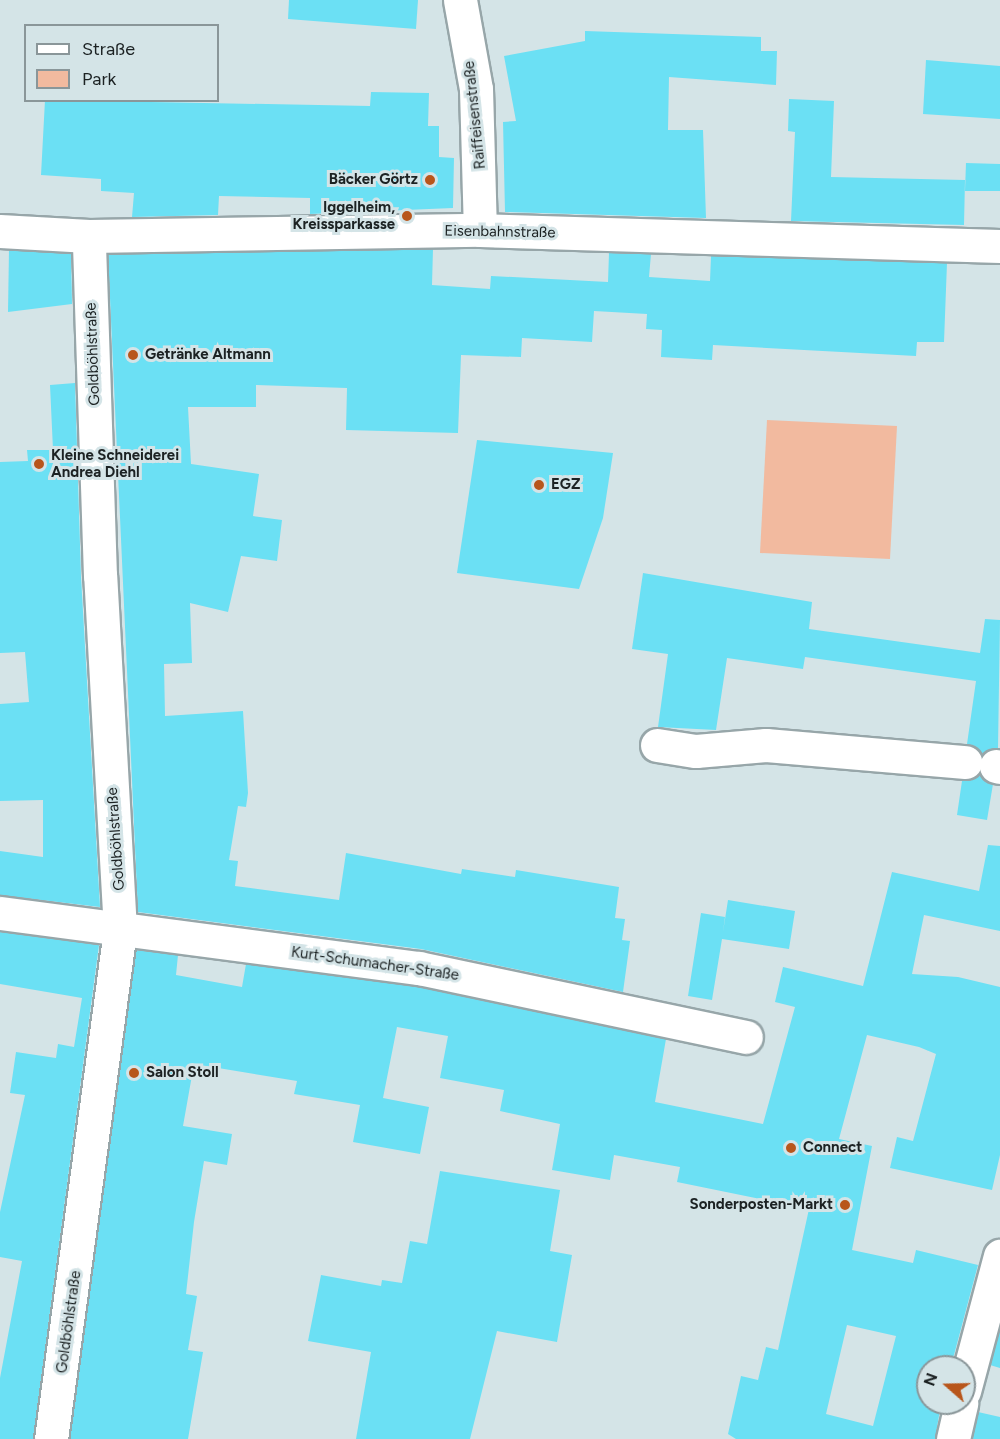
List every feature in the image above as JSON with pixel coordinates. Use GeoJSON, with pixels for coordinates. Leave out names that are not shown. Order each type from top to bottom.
{"type":"FeatureCollection","features":[{"type":"Feature","properties":{"kind":"street","name":"Raiffeisenstraße"},"geometry":{"type":"LineString","coordinates":[[460,0],[476,89],[480,230]]}},
{"type":"Feature","properties":{"kind":"street","name":"Eisenbahnstraße"},"geometry":{"type":"LineString","coordinates":[[0,231],[89,236],[480,230],[1000,246]]}},
{"type":"Feature","properties":{"kind":"street","name":"Goldböhlstraße"},"geometry":{"type":"LineString","coordinates":[[51,1439],[120,930],[100,576],[89,236]]}},
{"type":"Feature","properties":{"kind":"street"},"geometry":{"type":"LineString","coordinates":[[657,745],[696,751],[766,744],[987,765]]}},
{"type":"Feature","properties":{"kind":"street","name":"Kurt-Schumacher-Straße"},"geometry":{"type":"LineString","coordinates":[[0,913],[419,968],[746,1037]]}},
{"type":"Feature","properties":{"kind":"street"},"geometry":{"type":"LineString","coordinates":[[974,1355],[1000,1256]]}},
{"type":"Feature","properties":{"kind":"street"},"geometry":{"type":"LineString","coordinates":[[953,1439],[958,1415]]}},
{"type":"Feature","properties":{"kind":"green space"},"geometry":{"type":"Polygon","coordinates":[[[767,420],[897,426],[890,559],[760,553],[767,420]]]}},
{"type":"Feature","properties":{"kind":"building"},"geometry":{"type":"Polygon","coordinates":[[[289,0],[418,0],[416,29],[288,19],[289,0]]]}},
{"type":"Feature","properties":{"kind":"building"},"geometry":{"type":"Polygon","coordinates":[[[585,31],[761,37],[761,51],[777,51],[776,85],[669,77],[668,130],[703,130],[706,218],[505,212],[503,122],[516,121],[504,56],[585,41],[585,31]]]}},
{"type":"Feature","properties":{"kind":"building"},"geometry":{"type":"Polygon","coordinates":[[[926,60],[1000,66],[1000,119],[923,114],[926,60]]]}},
{"type":"Feature","properties":{"kind":"building"},"geometry":{"type":"Polygon","coordinates":[[[371,92],[429,93],[428,126],[439,126],[439,157],[454,158],[453,208],[310,214],[310,198],[219,196],[218,215],[132,217],[134,193],[101,191],[101,179],[41,175],[45,102],[370,106],[371,92]]]}},
{"type":"Feature","properties":{"kind":"building"},"geometry":{"type":"Polygon","coordinates":[[[789,99],[834,101],[831,177],[965,180],[964,225],[791,221],[795,132],[788,131],[789,99]]]}},
{"type":"Feature","properties":{"kind":"building"},"geometry":{"type":"Polygon","coordinates":[[[966,163],[1000,164],[1000,191],[965,191],[966,163]]]}},
{"type":"Feature","properties":{"kind":"building"},"geometry":{"type":"Polygon","coordinates":[[[433,249],[432,285],[490,289],[491,276],[608,282],[609,253],[651,254],[649,277],[710,281],[711,256],[947,263],[944,342],[917,342],[916,356],[713,345],[712,360],[661,357],[662,330],[646,329],[647,314],[594,311],[592,342],[522,338],[521,357],[461,355],[458,433],[346,430],[347,388],[256,385],[256,407],[188,407],[191,464],[259,474],[253,516],[282,520],[277,561],[241,556],[228,612],[190,603],[192,663],[164,664],[165,716],[243,711],[248,793],[246,807],[238,806],[229,860],[238,861],[235,886],[339,900],[346,853],[461,874],[462,869],[515,877],[516,870],[619,887],[615,918],[625,919],[622,940],[630,941],[623,992],[421,949],[138,912],[108,254],[433,249]]]}},
{"type":"Feature","properties":{"kind":"building"},"geometry":{"type":"Polygon","coordinates":[[[9,250],[71,254],[72,304],[8,312],[9,250]]]}},
{"type":"Feature","properties":{"kind":"building"},"geometry":{"type":"Polygon","coordinates":[[[75,383],[81,577],[100,907],[0,895],[0,851],[43,857],[43,800],[0,801],[0,704],[29,702],[25,652],[0,653],[0,462],[28,461],[27,450],[53,450],[50,385],[75,383]]]}},
{"type":"Feature","properties":{"kind":"building","name":"EGZ"},"geometry":{"type":"Polygon","coordinates":[[[477,440],[613,453],[603,518],[579,589],[457,573],[477,440]]]}},
{"type":"Feature","properties":{"kind":"building"},"geometry":{"type":"Polygon","coordinates":[[[643,573],[812,602],[809,629],[980,653],[985,619],[1000,620],[998,748],[982,754],[967,744],[976,681],[805,657],[803,669],[727,658],[716,730],[658,727],[668,654],[632,649],[643,573]]]}},
{"type":"Feature","properties":{"kind":"building"},"geometry":{"type":"Polygon","coordinates":[[[979,774],[993,784],[987,820],[957,815],[962,781],[979,774]]]}},
{"type":"Feature","properties":{"kind":"building"},"geometry":{"type":"Polygon","coordinates":[[[988,845],[1000,846],[1000,931],[924,915],[912,974],[958,977],[1000,987],[1000,1155],[992,1190],[890,1168],[897,1137],[913,1141],[936,1054],[919,1047],[867,1035],[839,1139],[872,1146],[852,1250],[913,1263],[916,1250],[978,1265],[954,1355],[916,1355],[916,1415],[939,1415],[935,1439],[736,1439],[728,1434],[741,1376],[758,1380],[766,1347],[778,1350],[809,1209],[677,1182],[680,1167],[614,1155],[610,1180],[552,1170],[560,1124],[500,1111],[504,1090],[440,1078],[448,1036],[397,1027],[383,1098],[429,1107],[420,1154],[353,1142],[360,1105],[294,1094],[297,1081],[194,1064],[183,1126],[232,1134],[227,1165],[204,1161],[194,1222],[186,1294],[197,1296],[188,1350],[203,1352],[188,1439],[70,1439],[136,950],[178,955],[176,975],[242,987],[246,964],[416,986],[666,1039],[655,1102],[763,1124],[795,1007],[775,1002],[783,967],[863,986],[892,872],[979,891],[988,845]],[[847,1325],[826,1414],[873,1426],[896,1336],[847,1325]]]}},
{"type":"Feature","properties":{"kind":"building"},"geometry":{"type":"Polygon","coordinates":[[[728,900],[795,911],[789,949],[722,939],[712,1000],[688,996],[701,913],[725,917],[723,932],[728,900]]]}},
{"type":"Feature","properties":{"kind":"building"},"geometry":{"type":"Polygon","coordinates":[[[0,932],[99,945],[33,1439],[0,1439],[0,1378],[22,1261],[0,1257],[0,1212],[25,1095],[10,1093],[16,1052],[56,1058],[58,1044],[74,1047],[82,998],[0,984],[0,932]]]}},
{"type":"Feature","properties":{"kind":"building"},"geometry":{"type":"Polygon","coordinates":[[[440,1171],[560,1190],[550,1251],[572,1255],[557,1342],[497,1331],[470,1439],[356,1439],[371,1352],[308,1341],[321,1275],[381,1286],[382,1280],[402,1283],[410,1241],[427,1244],[440,1171]]]}},
{"type":"Feature","properties":{"kind":"building"},"geometry":{"type":"Polygon","coordinates":[[[1000,1329],[1000,1368],[990,1365],[1000,1329]]]}},
{"type":"Feature","properties":{"kind":"building"},"geometry":{"type":"Polygon","coordinates":[[[978,1412],[1000,1417],[1000,1439],[972,1439],[978,1412]]]}},
{"type":"Feature","properties":{"kind":"place","name":"Bäcker Görtz"},"geometry":{"type":"Point","coordinates":[430,180]}},
{"type":"Feature","properties":{"kind":"place","name":"Iggelheim, Kreissparkasse"},"geometry":{"type":"Point","coordinates":[407,216]}},
{"type":"Feature","properties":{"kind":"place","name":"Getränke Altmann"},"geometry":{"type":"Point","coordinates":[133,355]}},
{"type":"Feature","properties":{"kind":"place","name":"Kleine Schneiderei Andrea Diehl"},"geometry":{"type":"Point","coordinates":[39,464]}},
{"type":"Feature","properties":{"kind":"place","name":"EGZ"},"geometry":{"type":"Point","coordinates":[539,485]}},
{"type":"Feature","properties":{"kind":"place","name":"Salon Stoll"},"geometry":{"type":"Point","coordinates":[134,1073]}},
{"type":"Feature","properties":{"kind":"place","name":"Connect"},"geometry":{"type":"Point","coordinates":[791,1148]}},
{"type":"Feature","properties":{"kind":"place","name":"Sonderposten-Markt"},"geometry":{"type":"Point","coordinates":[845,1205]}}]}
